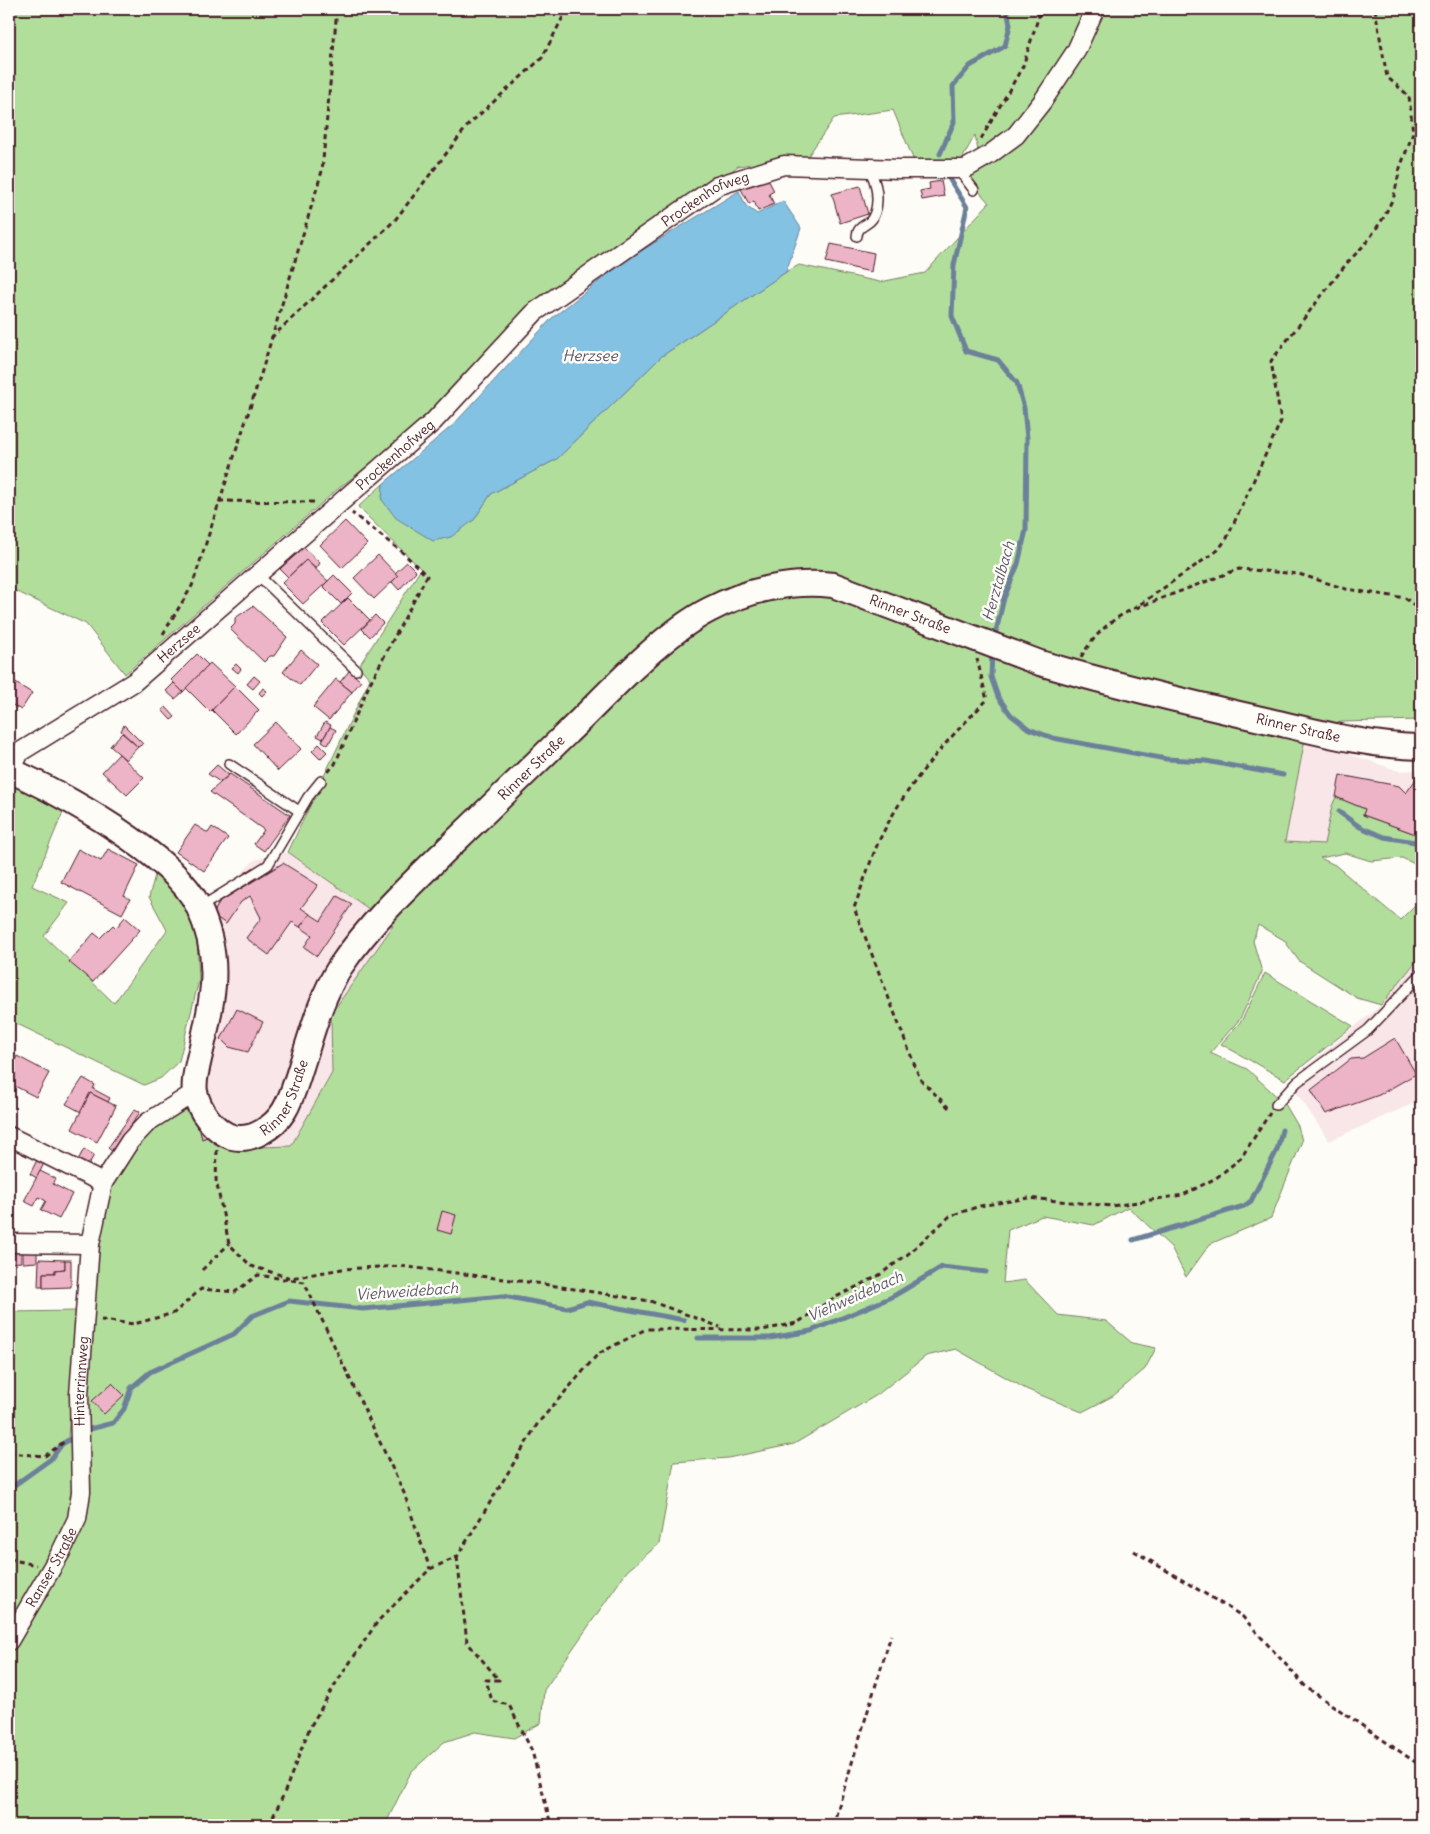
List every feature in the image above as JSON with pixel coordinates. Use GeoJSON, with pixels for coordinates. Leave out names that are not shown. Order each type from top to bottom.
{"type":"FeatureCollection","features":[{"type":"Feature","properties":{"kind":"main road","name":"Rinner Straße"},"geometry":{"type":"LineString","coordinates":[[218,1130],[239,1138],[262,1132],[274,1123],[284,1110],[293,1092],[323,1000],[340,968],[360,941],[404,891],[632,670],[681,627],[710,609],[753,592],[807,582],[833,585],[1072,672],[1213,709],[1358,742],[1391,747],[1421,747]]}},
{"type":"Feature","properties":{"kind":"main road"},"geometry":{"type":"LineString","coordinates":[[10,770],[61,796],[154,856],[183,884],[199,908],[208,933],[214,960],[213,983],[195,1079],[195,1092],[202,1110],[218,1130]]}},
{"type":"Feature","properties":{"kind":"street","name":"Prockenhofweg"},"geometry":{"type":"LineString","coordinates":[[338,502],[433,422],[535,312],[718,186],[784,165],[868,168],[965,168],[989,155],[1016,135],[1042,102],[1072,57],[1088,28],[1095,9]]}},
{"type":"Feature","properties":{"kind":"street","name":"Herzsee"},"geometry":{"type":"LineString","coordinates":[[10,770],[20,752],[134,682],[338,502]]}},
{"type":"Feature","properties":{"kind":"street","name":"Hinterrinnweg"},"geometry":{"type":"LineString","coordinates":[[76,1519],[81,1492],[78,1433],[90,1244],[103,1183],[130,1141],[148,1122],[195,1092]]}},
{"type":"Feature","properties":{"kind":"street"},"geometry":{"type":"LineString","coordinates":[[9,1136],[103,1183]]}},
{"type":"Feature","properties":{"kind":"street"},"geometry":{"type":"LineString","coordinates":[[9,1243],[90,1244]]}},
{"type":"Feature","properties":{"kind":"street","name":"Ranser Straße"},"geometry":{"type":"LineString","coordinates":[[9,1640],[61,1552],[76,1519]]}},
{"type":"Feature","properties":{"kind":"lane"},"geometry":{"type":"LineString","coordinates":[[857,236],[860,227],[872,218],[876,204],[875,184],[868,168]]}},
{"type":"Feature","properties":{"kind":"lane"},"geometry":{"type":"LineString","coordinates":[[958,168],[974,190]]}},
{"type":"Feature","properties":{"kind":"lane"},"geometry":{"type":"LineString","coordinates":[[257,574],[356,670]]}},
{"type":"Feature","properties":{"kind":"lane"},"geometry":{"type":"LineString","coordinates":[[229,764],[299,811]]}},
{"type":"Feature","properties":{"kind":"lane"},"geometry":{"type":"LineString","coordinates":[[199,908],[268,865],[299,811],[321,781]]}},
{"type":"Feature","properties":{"kind":"lane"},"geometry":{"type":"LineString","coordinates":[[1276,1105],[1297,1082],[1368,1030],[1421,974]]}},
{"type":"Feature","properties":{"kind":"path"},"geometry":{"type":"LineString","coordinates":[[158,642],[192,586],[322,171],[337,9]]}},
{"type":"Feature","properties":{"kind":"path"},"geometry":{"type":"LineString","coordinates":[[271,338],[395,220],[469,124],[542,58],[567,9]]}},
{"type":"Feature","properties":{"kind":"path"},"geometry":{"type":"LineString","coordinates":[[979,143],[1023,66],[1041,9]]}},
{"type":"Feature","properties":{"kind":"path"},"geometry":{"type":"LineString","coordinates":[[1132,610],[1218,550],[1226,538],[1281,421],[1271,361],[1347,262],[1367,242],[1384,217],[1394,196],[1400,168],[1413,133],[1410,96],[1388,77],[1375,9]]}},
{"type":"Feature","properties":{"kind":"path"},"geometry":{"type":"LineString","coordinates":[[219,501],[338,502],[402,552],[427,576],[370,683],[335,764],[321,781]]}},
{"type":"Feature","properties":{"kind":"path"},"geometry":{"type":"LineString","coordinates":[[1072,672],[1102,630],[1119,616],[1239,569],[1299,574],[1346,589],[1405,598],[1421,610]]}},
{"type":"Feature","properties":{"kind":"path"},"geometry":{"type":"LineString","coordinates":[[949,1108],[920,1078],[854,908],[878,843],[903,796],[943,744],[986,700],[986,642]]}},
{"type":"Feature","properties":{"kind":"path"},"geometry":{"type":"LineString","coordinates":[[269,1825],[283,1796],[310,1727],[336,1683],[378,1621],[430,1570],[457,1557],[538,1423],[598,1354],[646,1329],[762,1330],[797,1323],[834,1298],[878,1276],[908,1254],[950,1216],[980,1206],[1028,1198],[1112,1206],[1183,1195],[1216,1178],[1241,1158],[1259,1127],[1276,1105]]}},
{"type":"Feature","properties":{"kind":"path"},"geometry":{"type":"LineString","coordinates":[[218,1130],[216,1180],[229,1244],[251,1266],[291,1278],[342,1269],[400,1266],[543,1284],[650,1300],[724,1329]]}},
{"type":"Feature","properties":{"kind":"path"},"geometry":{"type":"LineString","coordinates":[[202,1270],[229,1244]]}},
{"type":"Feature","properties":{"kind":"path"},"geometry":{"type":"LineString","coordinates":[[83,1346],[102,1319],[134,1324],[174,1313],[201,1290],[235,1292],[258,1275],[304,1282],[404,1493],[430,1570]]}},
{"type":"Feature","properties":{"kind":"path"},"geometry":{"type":"LineString","coordinates":[[9,1454],[45,1456],[78,1433]]}},
{"type":"Feature","properties":{"kind":"path"},"geometry":{"type":"LineString","coordinates":[[1134,1551],[1242,1616],[1306,1687],[1421,1766]]}},
{"type":"Feature","properties":{"kind":"path"},"geometry":{"type":"LineString","coordinates":[[457,1557],[467,1642],[499,1680],[486,1680],[492,1701],[509,1705],[532,1751],[550,1825]]}},
{"type":"Feature","properties":{"kind":"path"},"geometry":{"type":"LineString","coordinates":[[833,1825],[891,1635]]}},
{"type":"Feature","properties":{"kind":"shaded area"},"geometry":{"type":"Polygon","coordinates":[[[1305,739],[1399,771],[1421,770],[1421,849],[1285,842],[1305,739]]]}},
{"type":"Feature","properties":{"kind":"shaded area"},"geometry":{"type":"Polygon","coordinates":[[[288,852],[393,926],[331,1014],[332,1072],[291,1146],[231,1148],[188,1108],[210,906],[254,860],[288,852]]]}},
{"type":"Feature","properties":{"kind":"shaded area"},"geometry":{"type":"Polygon","coordinates":[[[1421,955],[1421,1100],[1329,1141],[1289,1081],[1381,1005],[1421,955]]]}},
{"type":"Feature","properties":{"kind":"green space"},"geometry":{"type":"Polygon","coordinates":[[[9,9],[1092,9],[1072,51],[1016,130],[979,156],[975,135],[962,159],[956,164],[914,161],[893,110],[834,118],[808,156],[738,166],[535,323],[421,425],[339,488],[125,674],[86,624],[9,588],[9,9]]]}},
{"type":"Feature","properties":{"kind":"green space"},"geometry":{"type":"Polygon","coordinates":[[[1101,9],[1421,9],[1421,720],[1341,722],[1305,739],[1285,842],[1324,844],[1332,806],[1336,797],[1365,809],[1363,815],[1421,836],[1421,867],[1402,858],[1371,861],[1345,853],[1320,858],[1335,865],[1400,920],[1421,899],[1421,955],[1381,1005],[1357,998],[1299,961],[1284,940],[1258,925],[1253,941],[1262,972],[1240,1019],[1210,1053],[1247,1069],[1285,1104],[1298,1126],[1302,1141],[1271,1218],[1210,1244],[1186,1277],[1171,1247],[1128,1207],[1094,1225],[1042,1216],[1008,1230],[1003,1283],[1025,1280],[1058,1315],[1106,1321],[1132,1343],[1156,1348],[1145,1369],[1113,1396],[1082,1412],[1026,1389],[956,1349],[926,1356],[877,1395],[794,1444],[728,1458],[674,1462],[659,1544],[627,1571],[544,1690],[541,1723],[514,1738],[475,1732],[444,1742],[411,1772],[385,1825],[9,1825],[9,1312],[77,1311],[68,1437],[74,1439],[103,1183],[154,1123],[188,1108],[231,1148],[291,1146],[332,1073],[331,1014],[393,926],[288,852],[370,679],[359,666],[421,569],[358,507],[383,484],[382,500],[474,520],[491,494],[557,459],[662,356],[786,272],[799,265],[880,282],[925,273],[989,203],[965,175],[991,162],[1101,9]]]}},
{"type":"Feature","properties":{"kind":"green space"},"geometry":{"type":"Polygon","coordinates":[[[9,780],[64,810],[32,886],[69,903],[44,936],[114,1003],[167,930],[149,897],[161,853],[196,919],[199,980],[179,1061],[161,1078],[144,1085],[9,1020],[9,780]]]}},
{"type":"Feature","properties":{"kind":"green space"},"geometry":{"type":"Polygon","coordinates":[[[1265,973],[1353,1026],[1285,1080],[1221,1044],[1242,1020],[1265,973]]]}},
{"type":"Feature","properties":{"kind":"water","name":"Herzsee"},"geometry":{"type":"Polygon","coordinates":[[[739,191],[746,206],[757,214],[783,201],[801,228],[786,272],[662,356],[557,459],[491,494],[474,520],[451,537],[433,541],[396,518],[382,500],[383,484],[453,425],[552,318],[626,260],[739,191]]]}},
{"type":"Feature","properties":{"kind":"building"},"geometry":{"type":"Polygon","coordinates":[[[767,177],[774,191],[769,194],[774,204],[758,211],[754,201],[749,204],[741,189],[767,177]]]}},
{"type":"Feature","properties":{"kind":"building"},"geometry":{"type":"Polygon","coordinates":[[[941,181],[944,196],[922,200],[920,191],[930,189],[929,183],[941,181]]]}},
{"type":"Feature","properties":{"kind":"building"},"geometry":{"type":"Polygon","coordinates":[[[860,186],[868,214],[840,223],[832,194],[860,186]]]}},
{"type":"Feature","properties":{"kind":"building"},"geometry":{"type":"Polygon","coordinates":[[[831,244],[874,253],[871,272],[826,262],[831,244]]]}},
{"type":"Feature","properties":{"kind":"building"},"geometry":{"type":"Polygon","coordinates":[[[345,521],[367,544],[342,568],[320,545],[345,521]]]}},
{"type":"Feature","properties":{"kind":"building"},"geometry":{"type":"Polygon","coordinates":[[[303,547],[320,563],[316,569],[306,560],[288,577],[280,569],[303,547]]]}},
{"type":"Feature","properties":{"kind":"building"},"geometry":{"type":"Polygon","coordinates":[[[378,555],[398,576],[374,599],[354,578],[378,555]]]}},
{"type":"Feature","properties":{"kind":"building"},"geometry":{"type":"Polygon","coordinates":[[[306,560],[328,581],[303,604],[282,583],[306,560]]]}},
{"type":"Feature","properties":{"kind":"building"},"geometry":{"type":"Polygon","coordinates":[[[407,562],[416,571],[399,590],[392,582],[398,576],[395,573],[407,562]]]}},
{"type":"Feature","properties":{"kind":"building"},"geometry":{"type":"Polygon","coordinates":[[[334,575],[352,593],[341,604],[323,586],[334,575]]]}},
{"type":"Feature","properties":{"kind":"building"},"geometry":{"type":"Polygon","coordinates":[[[348,598],[370,620],[344,645],[322,623],[348,598]]]}},
{"type":"Feature","properties":{"kind":"building"},"geometry":{"type":"Polygon","coordinates":[[[253,606],[287,637],[274,656],[270,656],[264,662],[230,629],[235,624],[235,618],[253,606]]]}},
{"type":"Feature","properties":{"kind":"building"},"geometry":{"type":"Polygon","coordinates":[[[375,615],[383,623],[370,637],[362,629],[375,615]]]}},
{"type":"Feature","properties":{"kind":"building"},"geometry":{"type":"Polygon","coordinates":[[[301,650],[317,664],[300,685],[283,672],[301,650]]]}},
{"type":"Feature","properties":{"kind":"building"},"geometry":{"type":"Polygon","coordinates":[[[197,654],[208,665],[183,692],[171,680],[197,654]]]}},
{"type":"Feature","properties":{"kind":"building"},"geometry":{"type":"Polygon","coordinates":[[[210,663],[235,686],[210,712],[186,688],[210,663]]]}},
{"type":"Feature","properties":{"kind":"building"},"geometry":{"type":"Polygon","coordinates":[[[236,664],[241,669],[238,673],[232,668],[236,664]]]}},
{"type":"Feature","properties":{"kind":"building"},"geometry":{"type":"Polygon","coordinates":[[[349,671],[361,681],[352,692],[340,682],[349,671]]]}},
{"type":"Feature","properties":{"kind":"building"},"geometry":{"type":"Polygon","coordinates":[[[254,676],[260,681],[253,689],[247,684],[254,676]]]}},
{"type":"Feature","properties":{"kind":"building"},"geometry":{"type":"Polygon","coordinates":[[[9,679],[32,693],[21,710],[9,703],[9,679]]]}},
{"type":"Feature","properties":{"kind":"building"},"geometry":{"type":"Polygon","coordinates":[[[336,679],[352,692],[329,720],[313,707],[336,679]]]}},
{"type":"Feature","properties":{"kind":"building"},"geometry":{"type":"Polygon","coordinates":[[[174,683],[183,692],[175,699],[166,691],[174,683]]]}},
{"type":"Feature","properties":{"kind":"building"},"geometry":{"type":"Polygon","coordinates":[[[235,686],[259,710],[236,734],[212,710],[235,686]]]}},
{"type":"Feature","properties":{"kind":"building"},"geometry":{"type":"Polygon","coordinates":[[[263,688],[267,691],[262,696],[259,693],[263,688]]]}},
{"type":"Feature","properties":{"kind":"building"},"geometry":{"type":"Polygon","coordinates":[[[166,707],[175,717],[171,720],[162,710],[166,707]]]}},
{"type":"Feature","properties":{"kind":"building"},"geometry":{"type":"Polygon","coordinates":[[[276,722],[301,749],[278,771],[253,744],[276,722]]]}},
{"type":"Feature","properties":{"kind":"building"},"geometry":{"type":"Polygon","coordinates":[[[325,722],[331,725],[323,739],[317,736],[325,722]]]}},
{"type":"Feature","properties":{"kind":"building"},"geometry":{"type":"Polygon","coordinates":[[[124,725],[143,744],[138,747],[121,731],[124,725]]]}},
{"type":"Feature","properties":{"kind":"building"},"geometry":{"type":"Polygon","coordinates":[[[330,727],[336,730],[328,745],[322,741],[330,727]]]}},
{"type":"Feature","properties":{"kind":"building"},"geometry":{"type":"Polygon","coordinates":[[[122,733],[138,747],[126,760],[110,746],[122,733]]]}},
{"type":"Feature","properties":{"kind":"building"},"geometry":{"type":"Polygon","coordinates":[[[319,744],[327,752],[320,759],[312,751],[319,744]]]}},
{"type":"Feature","properties":{"kind":"building"},"geometry":{"type":"Polygon","coordinates":[[[119,754],[144,778],[127,795],[102,772],[119,754]]]}},
{"type":"Feature","properties":{"kind":"building"},"geometry":{"type":"Polygon","coordinates":[[[217,765],[229,775],[220,782],[208,774],[217,765]]]}},
{"type":"Feature","properties":{"kind":"building"},"geometry":{"type":"Polygon","coordinates":[[[230,774],[290,815],[264,851],[254,844],[264,830],[210,792],[230,774]]]}},
{"type":"Feature","properties":{"kind":"building"},"geometry":{"type":"Polygon","coordinates":[[[1340,775],[1399,786],[1406,793],[1417,778],[1421,781],[1421,836],[1363,815],[1365,809],[1336,797],[1340,775]]]}},
{"type":"Feature","properties":{"kind":"building"},"geometry":{"type":"Polygon","coordinates":[[[195,825],[208,833],[212,827],[228,838],[204,871],[176,852],[195,825]]]}},
{"type":"Feature","properties":{"kind":"building"},"geometry":{"type":"Polygon","coordinates":[[[78,849],[101,861],[108,849],[139,865],[124,896],[130,899],[122,914],[61,882],[78,849]]]}},
{"type":"Feature","properties":{"kind":"building"},"geometry":{"type":"Polygon","coordinates":[[[283,863],[318,885],[301,908],[310,914],[300,927],[292,922],[269,955],[246,938],[261,918],[250,896],[241,902],[226,924],[213,915],[219,902],[283,863]]]}},
{"type":"Feature","properties":{"kind":"building"},"geometry":{"type":"Polygon","coordinates":[[[337,896],[352,904],[317,956],[304,947],[312,935],[300,927],[310,914],[321,921],[337,896]]]}},
{"type":"Feature","properties":{"kind":"building"},"geometry":{"type":"Polygon","coordinates":[[[125,917],[140,930],[93,982],[69,962],[94,933],[100,938],[113,925],[116,928],[125,917]]]}},
{"type":"Feature","properties":{"kind":"building"},"geometry":{"type":"Polygon","coordinates":[[[237,1009],[263,1022],[248,1052],[229,1047],[221,1039],[237,1009]]]}},
{"type":"Feature","properties":{"kind":"building"},"geometry":{"type":"Polygon","coordinates":[[[1395,1038],[1416,1074],[1379,1095],[1326,1114],[1311,1090],[1351,1059],[1363,1058],[1395,1038]]]}},
{"type":"Feature","properties":{"kind":"building"},"geometry":{"type":"Polygon","coordinates":[[[17,1056],[49,1073],[36,1097],[9,1083],[9,1072],[17,1056]]]}},
{"type":"Feature","properties":{"kind":"building"},"geometry":{"type":"Polygon","coordinates":[[[83,1078],[95,1085],[93,1089],[110,1098],[108,1102],[90,1093],[81,1112],[66,1104],[83,1078]]]}},
{"type":"Feature","properties":{"kind":"building"},"geometry":{"type":"Polygon","coordinates":[[[90,1093],[116,1106],[97,1142],[72,1129],[90,1093]]]}},
{"type":"Feature","properties":{"kind":"building"},"geometry":{"type":"Polygon","coordinates":[[[135,1109],[140,1112],[113,1152],[108,1148],[135,1109]]]}},
{"type":"Feature","properties":{"kind":"building"},"geometry":{"type":"Polygon","coordinates":[[[205,1130],[207,1137],[202,1139],[200,1131],[205,1130]]]}},
{"type":"Feature","properties":{"kind":"building"},"geometry":{"type":"Polygon","coordinates":[[[84,1149],[94,1155],[88,1166],[78,1160],[84,1149]]]}},
{"type":"Feature","properties":{"kind":"building"},"geometry":{"type":"Polygon","coordinates":[[[38,1158],[45,1161],[37,1178],[30,1174],[38,1158]]]}},
{"type":"Feature","properties":{"kind":"building"},"geometry":{"type":"Polygon","coordinates":[[[40,1171],[56,1179],[53,1184],[72,1194],[59,1219],[41,1210],[46,1201],[39,1197],[34,1206],[24,1201],[40,1171]]]}},
{"type":"Feature","properties":{"kind":"building"},"geometry":{"type":"Polygon","coordinates":[[[442,1211],[456,1215],[451,1234],[437,1230],[442,1211]]]}},
{"type":"Feature","properties":{"kind":"building"},"geometry":{"type":"Polygon","coordinates":[[[9,1248],[21,1248],[21,1262],[11,1263],[9,1248]]]}},
{"type":"Feature","properties":{"kind":"building"},"geometry":{"type":"Polygon","coordinates":[[[23,1249],[37,1249],[37,1262],[23,1263],[23,1249]]]}},
{"type":"Feature","properties":{"kind":"building"},"geometry":{"type":"Polygon","coordinates":[[[9,1256],[11,1256],[11,1286],[9,1286],[9,1256]]]}},
{"type":"Feature","properties":{"kind":"building"},"geometry":{"type":"Polygon","coordinates":[[[39,1259],[65,1260],[65,1269],[55,1270],[55,1273],[43,1273],[43,1287],[38,1287],[39,1259]]]}},
{"type":"Feature","properties":{"kind":"building"},"geometry":{"type":"Polygon","coordinates":[[[65,1260],[71,1260],[71,1287],[43,1288],[43,1273],[55,1273],[55,1270],[65,1269],[65,1260]]]}},
{"type":"Feature","properties":{"kind":"building"},"geometry":{"type":"Polygon","coordinates":[[[112,1383],[124,1395],[104,1414],[92,1401],[112,1383]]]}},
{"type":"Feature","properties":{"kind":"waterway","name":"Herztalbach"},"geometry":{"type":"LineString","coordinates":[[940,154],[954,122],[953,86],[970,66],[1005,46],[1010,25],[1007,9]]}},
{"type":"Feature","properties":{"kind":"waterway","name":"Herztalbach"},"geometry":{"type":"LineString","coordinates":[[948,177],[967,207],[954,265],[952,316],[966,351],[998,360],[1017,383],[1024,408],[1027,438],[1026,530],[1018,564],[1004,598],[994,640]]}},
{"type":"Feature","properties":{"kind":"waterway","name":"Herztalbach"},"geometry":{"type":"LineString","coordinates":[[992,651],[991,677],[998,697],[1011,715],[1029,729],[1053,738],[1166,759],[1206,761],[1283,775]]}},
{"type":"Feature","properties":{"kind":"waterway","name":"Herztalbach"},"geometry":{"type":"LineString","coordinates":[[1339,812],[1360,827],[1384,837],[1421,843]]}},
{"type":"Feature","properties":{"kind":"waterway","name":"Viehweidebach"},"geometry":{"type":"LineString","coordinates":[[1133,1240],[1244,1206],[1251,1201],[1277,1150],[1282,1130]]}},
{"type":"Feature","properties":{"kind":"waterway","name":"Viehweidebach"},"geometry":{"type":"LineString","coordinates":[[698,1338],[770,1338],[811,1331],[892,1297],[942,1267],[986,1272]]}},
{"type":"Feature","properties":{"kind":"waterway","name":"Viehweidebach"},"geometry":{"type":"LineString","coordinates":[[86,1430],[113,1423],[124,1409],[131,1388],[150,1372],[234,1334],[252,1316],[289,1301],[363,1309],[503,1296],[567,1308],[587,1302],[684,1320]]}},
{"type":"Feature","properties":{"kind":"waterway","name":"Viehweidebach"},"geometry":{"type":"LineString","coordinates":[[9,1489],[51,1459],[62,1444],[72,1438]]}}]}
